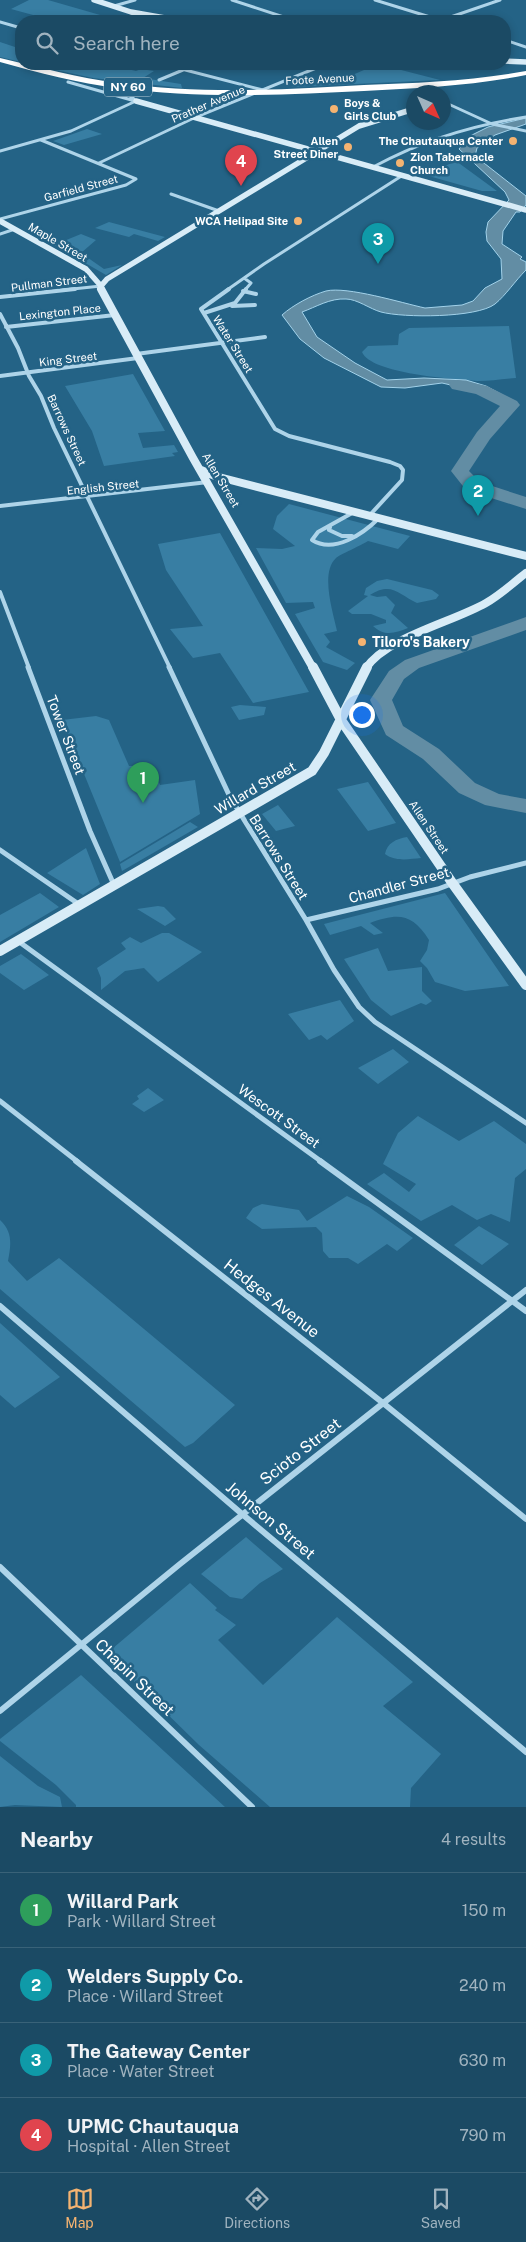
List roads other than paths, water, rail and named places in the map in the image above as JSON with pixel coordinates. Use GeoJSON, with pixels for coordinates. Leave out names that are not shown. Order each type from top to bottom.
{"type":"FeatureCollection","features":[{"type":"Feature","properties":{"kind":"highway","name":"Foote Avenue"},"geometry":{"type":"LineString","coordinates":[[0,60],[15,64]]}},
{"type":"Feature","properties":{"kind":"highway","name":"Foote Avenue"},"geometry":{"type":"LineString","coordinates":[[0,66],[15,70]]}},
{"type":"Feature","properties":{"kind":"highway","name":"Foote Avenue"},"geometry":{"type":"LineString","coordinates":[[17,70],[68,82],[172,95],[249,97],[406,90]]}},
{"type":"Feature","properties":{"kind":"highway","name":"Foote Avenue"},"geometry":{"type":"LineString","coordinates":[[38,70],[118,88],[192,92],[406,89]]}},
{"type":"Feature","properties":{"kind":"highway","name":"Foote Avenue"},"geometry":{"type":"LineString","coordinates":[[451,86],[526,73]]}},
{"type":"Feature","properties":{"kind":"highway","name":"Foote Avenue"},"geometry":{"type":"LineString","coordinates":[[451,88],[486,85],[526,78]]}},
{"type":"Feature","properties":{"kind":"street"},"geometry":{"type":"LineString","coordinates":[[94,0],[145,15]]}},
{"type":"Feature","properties":{"kind":"street"},"geometry":{"type":"LineString","coordinates":[[113,6],[135,0]]}},
{"type":"Feature","properties":{"kind":"street"},"geometry":{"type":"LineString","coordinates":[[232,0],[278,15]]}},
{"type":"Feature","properties":{"kind":"street"},"geometry":{"type":"LineString","coordinates":[[375,0],[421,15]]}},
{"type":"Feature","properties":{"kind":"street"},"geometry":{"type":"LineString","coordinates":[[457,15],[500,0]]}},
{"type":"Feature","properties":{"kind":"street"},"geometry":{"type":"LineString","coordinates":[[0,22],[15,26]]}},
{"type":"Feature","properties":{"kind":"street"},"geometry":{"type":"LineString","coordinates":[[511,42],[526,47]]}},
{"type":"Feature","properties":{"kind":"street"},"geometry":{"type":"LineString","coordinates":[[511,61],[526,62]]}},
{"type":"Feature","properties":{"kind":"street"},"geometry":{"type":"LineString","coordinates":[[159,80],[181,70]]}},
{"type":"Feature","properties":{"kind":"street"},"geometry":{"type":"LineString","coordinates":[[187,70],[261,91]]}},
{"type":"Feature","properties":{"kind":"street","name":"Prather Avenue"},"geometry":{"type":"LineString","coordinates":[[99,163],[196,118],[312,70]]}},
{"type":"Feature","properties":{"kind":"street","name":"Foote Avenue"},"geometry":{"type":"LineString","coordinates":[[68,82],[375,166],[525,210]]}},
{"type":"Feature","properties":{"kind":"street","name":"Foote Avenue"},"geometry":{"type":"LineString","coordinates":[[118,88],[136,101]]}},
{"type":"Feature","properties":{"kind":"street"},"geometry":{"type":"LineString","coordinates":[[0,151],[71,131],[136,101]]}},
{"type":"Feature","properties":{"kind":"street"},"geometry":{"type":"LineString","coordinates":[[451,105],[491,124],[526,131]]}},
{"type":"Feature","properties":{"kind":"street"},"geometry":{"type":"LineString","coordinates":[[101,286],[107,279],[367,122],[406,110]]}},
{"type":"Feature","properties":{"kind":"street"},"geometry":{"type":"LineString","coordinates":[[375,166],[413,148],[491,124],[526,117]]}},
{"type":"Feature","properties":{"kind":"street"},"geometry":{"type":"LineString","coordinates":[[41,140],[99,163]]}},
{"type":"Feature","properties":{"kind":"street"},"geometry":{"type":"LineString","coordinates":[[0,147],[6,150]]}},
{"type":"Feature","properties":{"kind":"street","name":"Garfield Street"},"geometry":{"type":"LineString","coordinates":[[0,220],[126,185],[136,180],[99,163]]}},
{"type":"Feature","properties":{"kind":"street","name":"Water Street"},"geometry":{"type":"LineString","coordinates":[[369,516],[402,480],[403,470],[400,466],[282,434],[275,429],[204,314],[202,307],[403,175]]}},
{"type":"Feature","properties":{"kind":"street"},"geometry":{"type":"LineString","coordinates":[[171,194],[219,211]]}},
{"type":"Feature","properties":{"kind":"street","name":"Maple Street"},"geometry":{"type":"LineString","coordinates":[[0,220],[86,269],[101,286]]}},
{"type":"Feature","properties":{"kind":"street"},"geometry":{"type":"LineString","coordinates":[[0,234],[15,229]]}},
{"type":"Feature","properties":{"kind":"street"},"geometry":{"type":"LineString","coordinates":[[229,306],[239,300],[243,291],[251,283],[244,278]]}},
{"type":"Feature","properties":{"kind":"street","name":"Pullman Street"},"geometry":{"type":"LineString","coordinates":[[0,297],[101,286]]}},
{"type":"Feature","properties":{"kind":"street","name":"Allen Street"},"geometry":{"type":"LineString","coordinates":[[101,286],[136,356],[341,720],[453,884],[526,985]]}},
{"type":"Feature","properties":{"kind":"street"},"geometry":{"type":"LineString","coordinates":[[243,291],[256,294]]}},
{"type":"Feature","properties":{"kind":"street"},"geometry":{"type":"LineString","coordinates":[[204,314],[209,310],[229,306],[254,305]]}},
{"type":"Feature","properties":{"kind":"street","name":"Barrows Street"},"geometry":{"type":"LineString","coordinates":[[0,314],[41,396],[54,428],[238,814],[306,920],[344,984],[359,1007],[375,1022],[526,1123]]}},
{"type":"Feature","properties":{"kind":"street","name":"Lexington Place"},"geometry":{"type":"LineString","coordinates":[[6,327],[115,315]]}},
{"type":"Feature","properties":{"kind":"street","name":"King Street"},"geometry":{"type":"LineString","coordinates":[[0,376],[266,337]]}},
{"type":"Feature","properties":{"kind":"street"},"geometry":{"type":"LineString","coordinates":[[201,470],[228,479],[526,556]]}},
{"type":"Feature","properties":{"kind":"street"},"geometry":{"type":"LineString","coordinates":[[208,482],[228,479]]}},
{"type":"Feature","properties":{"kind":"street"},"geometry":{"type":"LineString","coordinates":[[208,482],[233,484],[254,490],[261,487]]}},
{"type":"Feature","properties":{"kind":"street","name":"English Street"},"geometry":{"type":"LineString","coordinates":[[0,506],[208,482]]}},
{"type":"Feature","properties":{"kind":"street"},"geometry":{"type":"LineString","coordinates":[[354,512],[348,518],[317,533],[312,540],[319,545],[330,547],[374,523],[378,518]]}},
{"type":"Feature","properties":{"kind":"street"},"geometry":{"type":"LineString","coordinates":[[330,527],[329,530],[334,534],[352,536]]}},
{"type":"Feature","properties":{"kind":"street","name":"Willard Street"},"geometry":{"type":"LineString","coordinates":[[0,951],[312,771],[324,753],[341,720],[360,677],[372,659],[381,652],[487,603],[526,573]]}},
{"type":"Feature","properties":{"kind":"street","name":"Tower Street"},"geometry":{"type":"LineString","coordinates":[[0,592],[90,831],[115,885]]}},
{"type":"Feature","properties":{"kind":"street"},"geometry":{"type":"LineString","coordinates":[[0,850],[81,905]]}},
{"type":"Feature","properties":{"kind":"street","name":"Chandler Street"},"geometry":{"type":"LineString","coordinates":[[306,920],[430,891],[470,877],[526,863]]}},
{"type":"Feature","properties":{"kind":"street","name":"Wescott Street"},"geometry":{"type":"LineString","coordinates":[[18,941],[526,1311]]}},
{"type":"Feature","properties":{"kind":"street","name":"Hedges Avenue"},"geometry":{"type":"LineString","coordinates":[[0,1101],[383,1403],[526,1519]]}},
{"type":"Feature","properties":{"kind":"street","name":"Scioto Street"},"geometry":{"type":"LineString","coordinates":[[0,1711],[242,1514],[526,1290]]}},
{"type":"Feature","properties":{"kind":"street","name":"Johnson Street"},"geometry":{"type":"LineString","coordinates":[[0,1306],[242,1514],[526,1752]]}},
{"type":"Feature","properties":{"kind":"street","name":"Chapin Street"},"geometry":{"type":"LineString","coordinates":[[0,1567],[252,1807]]}},
{"type":"Feature","properties":{"kind":"waterway"},"geometry":{"type":"LineString","coordinates":[[458,385],[481,390],[511,405],[483,436],[460,471],[473,486],[526,503]]}},
{"type":"Feature","properties":{"kind":"waterway"},"geometry":{"type":"LineString","coordinates":[[526,623],[412,664],[396,675],[381,700],[394,730],[431,754],[467,788],[493,800],[526,806]]}},
{"type":"Feature","properties":{"kind":"place","name":"Boys & Girls Club"},"geometry":{"type":"Point","coordinates":[334,109]}},
{"type":"Feature","properties":{"kind":"place","name":"The Chautauqua Center"},"geometry":{"type":"Point","coordinates":[513,141]}},
{"type":"Feature","properties":{"kind":"place","name":"Allen Street Diner"},"geometry":{"type":"Point","coordinates":[348,147]}},
{"type":"Feature","properties":{"kind":"place","name":"Zion Tabernacle Church"},"geometry":{"type":"Point","coordinates":[400,163]}},
{"type":"Feature","properties":{"kind":"place","name":"UPMC Chautauqua"},"geometry":{"type":"Point","coordinates":[241,186]}},
{"type":"Feature","properties":{"kind":"place","name":"WCA Helipad Site"},"geometry":{"type":"Point","coordinates":[298,221]}},
{"type":"Feature","properties":{"kind":"place","name":"The Gateway Center"},"geometry":{"type":"Point","coordinates":[378,264]}},
{"type":"Feature","properties":{"kind":"place","name":"Welders Supply Co."},"geometry":{"type":"Point","coordinates":[478,516]}},
{"type":"Feature","properties":{"kind":"place","name":"Tiloro's Bakery"},"geometry":{"type":"Point","coordinates":[362,642]}},
{"type":"Feature","properties":{"kind":"place","name":"Willard Park"},"geometry":{"type":"Point","coordinates":[143,803]}}]}
